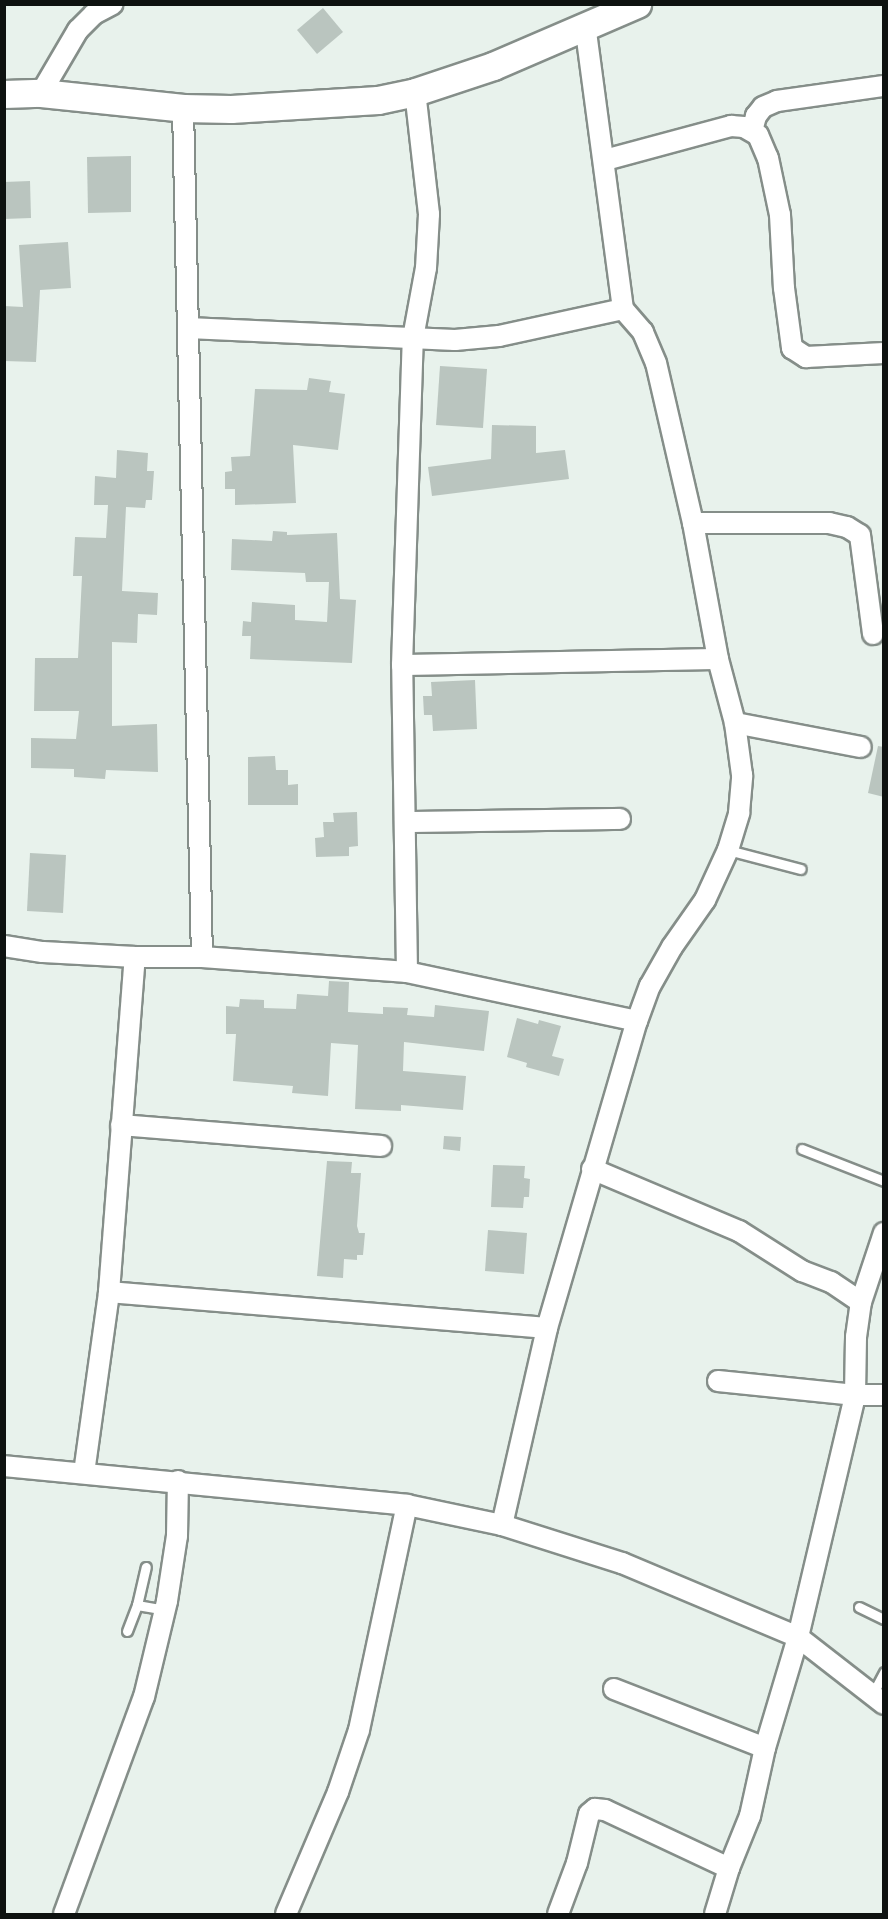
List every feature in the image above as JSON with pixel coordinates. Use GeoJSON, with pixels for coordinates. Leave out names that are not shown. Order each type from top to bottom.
{"type":"FeatureCollection","features":[{"type":"Feature","properties":{"kind":"street"},"geometry":{"type":"LineString","coordinates":[[18,91],[94,14],[113,4]]}},
{"type":"Feature","properties":{"kind":"street"},"geometry":{"type":"LineString","coordinates":[[18,91],[183,108],[231,109],[342,103],[415,92],[493,66],[636,4]]}},
{"type":"Feature","properties":{"kind":"street"},"geometry":{"type":"LineString","coordinates":[[502,1525],[547,1328],[637,1021],[651,986],[672,947],[705,900],[728,850],[738,813],[742,775],[735,723],[718,659],[693,523],[656,363],[643,332],[623,309],[605,160],[585,26]]}},
{"type":"Feature","properties":{"kind":"street"},"geometry":{"type":"LineString","coordinates":[[752,131],[756,116],[763,107],[777,101],[884,86]]}},
{"type":"Feature","properties":{"kind":"street"},"geometry":{"type":"LineString","coordinates":[[407,972],[402,665],[413,338],[426,268],[429,214],[415,92]]}},
{"type":"Feature","properties":{"kind":"street"},"geometry":{"type":"LineString","coordinates":[[183,108],[202,957]]}},
{"type":"Feature","properties":{"kind":"street"},"geometry":{"type":"LineString","coordinates":[[605,160],[731,126],[744,127],[758,135],[768,158],[780,215],[784,288],[792,348],[806,357],[884,353]]}},
{"type":"Feature","properties":{"kind":"street"},"geometry":{"type":"LineString","coordinates":[[188,328],[455,340],[499,336],[623,309]]}},
{"type":"Feature","properties":{"kind":"street"},"geometry":{"type":"LineString","coordinates":[[693,523],[847,526],[860,535],[873,634]]}},
{"type":"Feature","properties":{"kind":"street"},"geometry":{"type":"LineString","coordinates":[[402,665],[718,659]]}},
{"type":"Feature","properties":{"kind":"street"},"geometry":{"type":"LineString","coordinates":[[735,723],[861,747]]}},
{"type":"Feature","properties":{"kind":"street"},"geometry":{"type":"LineString","coordinates":[[405,822],[620,819]]}},
{"type":"Feature","properties":{"kind":"street"},"geometry":{"type":"LineString","coordinates":[[4,946],[43,952],[135,957],[202,957],[407,972],[637,1021]]}},
{"type":"Feature","properties":{"kind":"street"},"geometry":{"type":"LineString","coordinates":[[84,1473],[110,1292],[135,957]]}},
{"type":"Feature","properties":{"kind":"street"},"geometry":{"type":"LineString","coordinates":[[121,1125],[381,1146]]}},
{"type":"Feature","properties":{"kind":"street"},"geometry":{"type":"LineString","coordinates":[[592,1169],[739,1231],[802,1271],[831,1282],[861,1302]]}},
{"type":"Feature","properties":{"kind":"street"},"geometry":{"type":"LineString","coordinates":[[715,1914],[729,1868],[750,1816],[765,1748],[798,1637],[855,1395],[856,1337],[861,1302],[879,1262],[884,1233]]}},
{"type":"Feature","properties":{"kind":"street"},"geometry":{"type":"LineString","coordinates":[[110,1292],[547,1328]]}},
{"type":"Feature","properties":{"kind":"street"},"geometry":{"type":"LineString","coordinates":[[718,1381],[855,1395],[884,1395]]}},
{"type":"Feature","properties":{"kind":"street"},"geometry":{"type":"LineString","coordinates":[[4,1466],[178,1481],[407,1505],[502,1525],[622,1563],[798,1637],[878,1699]]}},
{"type":"Feature","properties":{"kind":"street"},"geometry":{"type":"LineString","coordinates":[[64,1914],[144,1697],[164,1610],[177,1536],[178,1481]]}},
{"type":"Feature","properties":{"kind":"street"},"geometry":{"type":"LineString","coordinates":[[286,1914],[338,1792],[359,1730],[407,1505]]}},
{"type":"Feature","properties":{"kind":"street"},"geometry":{"type":"LineString","coordinates":[[614,1689],[765,1748]]}},
{"type":"Feature","properties":{"kind":"street"},"geometry":{"type":"LineString","coordinates":[[558,1914],[577,1863],[589,1814],[595,1809],[605,1810],[729,1868]]}},
{"type":"Feature","properties":{"kind":"lane"},"geometry":{"type":"LineString","coordinates":[[728,850],[801,869]]}},
{"type":"Feature","properties":{"kind":"lane"},"geometry":{"type":"LineString","coordinates":[[802,1149],[884,1180]]}},
{"type":"Feature","properties":{"kind":"lane"},"geometry":{"type":"LineString","coordinates":[[127,1631],[137,1605],[146,1567]]}},
{"type":"Feature","properties":{"kind":"lane"},"geometry":{"type":"LineString","coordinates":[[137,1605],[164,1610]]}},
{"type":"Feature","properties":{"kind":"lane"},"geometry":{"type":"LineString","coordinates":[[859,1607],[884,1619]]}},
{"type":"Feature","properties":{"kind":"lane"},"geometry":{"type":"LineString","coordinates":[[878,1699],[884,1672]]}},
{"type":"Feature","properties":{"kind":"building"},"geometry":{"type":"Polygon","coordinates":[[[323,8],[343,32],[317,54],[297,30],[323,8]]]}},
{"type":"Feature","properties":{"kind":"building"},"geometry":{"type":"Polygon","coordinates":[[[131,156],[131,212],[88,213],[87,157],[131,156]]]}},
{"type":"Feature","properties":{"kind":"building"},"geometry":{"type":"Polygon","coordinates":[[[30,181],[31,218],[4,219],[4,182],[30,181]]]}},
{"type":"Feature","properties":{"kind":"building"},"geometry":{"type":"Polygon","coordinates":[[[68,242],[71,288],[40,290],[36,362],[4,361],[4,306],[23,307],[19,245],[68,242]]]}},
{"type":"Feature","properties":{"kind":"building"},"geometry":{"type":"Polygon","coordinates":[[[440,366],[487,369],[483,428],[436,425],[440,366]]]}},
{"type":"Feature","properties":{"kind":"building"},"geometry":{"type":"Polygon","coordinates":[[[309,378],[331,381],[329,392],[345,394],[338,450],[293,445],[296,503],[235,505],[235,489],[225,489],[225,472],[232,471],[231,457],[250,456],[255,389],[307,390],[309,378]]]}},
{"type":"Feature","properties":{"kind":"building"},"geometry":{"type":"Polygon","coordinates":[[[492,425],[536,426],[536,453],[565,450],[569,479],[432,496],[428,467],[491,459],[492,425]]]}},
{"type":"Feature","properties":{"kind":"building"},"geometry":{"type":"Polygon","coordinates":[[[117,450],[148,453],[147,471],[154,471],[152,500],[146,500],[145,508],[126,507],[122,591],[158,593],[157,615],[138,614],[137,643],[112,642],[112,726],[157,724],[158,772],[106,770],[105,779],[74,777],[74,769],[31,768],[31,738],[76,739],[79,711],[34,711],[35,658],[78,658],[82,576],[73,576],[75,537],[106,538],[108,505],[94,505],[95,476],[116,478],[117,450]]]}},
{"type":"Feature","properties":{"kind":"building"},"geometry":{"type":"Polygon","coordinates":[[[273,531],[287,532],[287,535],[337,533],[340,599],[356,600],[352,663],[250,659],[251,636],[242,636],[243,621],[251,622],[252,602],[295,605],[295,620],[327,622],[329,582],[306,582],[305,573],[231,570],[232,539],[272,541],[273,531]]]}},
{"type":"Feature","properties":{"kind":"building"},"geometry":{"type":"Polygon","coordinates":[[[475,680],[477,729],[433,731],[432,715],[424,715],[423,696],[432,696],[431,682],[475,680]]]}},
{"type":"Feature","properties":{"kind":"building"},"geometry":{"type":"Polygon","coordinates":[[[878,746],[884,747],[884,797],[868,793],[878,746]]]}},
{"type":"Feature","properties":{"kind":"building"},"geometry":{"type":"Polygon","coordinates":[[[275,756],[276,770],[288,770],[288,785],[298,784],[298,805],[248,805],[248,757],[275,756]]]}},
{"type":"Feature","properties":{"kind":"building"},"geometry":{"type":"Polygon","coordinates":[[[357,812],[358,846],[349,847],[349,856],[316,857],[315,838],[324,837],[323,822],[334,822],[333,813],[357,812]]]}},
{"type":"Feature","properties":{"kind":"building"},"geometry":{"type":"Polygon","coordinates":[[[30,853],[66,855],[63,913],[27,911],[30,853]]]}},
{"type":"Feature","properties":{"kind":"building"},"geometry":{"type":"Polygon","coordinates":[[[329,981],[349,982],[348,1012],[383,1014],[383,1007],[408,1008],[407,1015],[434,1017],[435,1005],[489,1011],[484,1051],[404,1042],[403,1071],[466,1076],[463,1110],[401,1105],[401,1111],[355,1109],[358,1045],[331,1043],[328,1096],[292,1093],[293,1086],[233,1081],[236,1034],[226,1034],[226,1006],[239,1007],[240,999],[264,1000],[264,1008],[296,1009],[297,994],[328,996],[329,981]]]}},
{"type":"Feature","properties":{"kind":"building"},"geometry":{"type":"Polygon","coordinates":[[[517,1018],[538,1024],[539,1020],[561,1026],[552,1056],[564,1059],[559,1076],[526,1067],[527,1063],[507,1057],[517,1018]]]}},
{"type":"Feature","properties":{"kind":"building"},"geometry":{"type":"Polygon","coordinates":[[[444,1136],[461,1137],[460,1151],[443,1149],[444,1136]]]}},
{"type":"Feature","properties":{"kind":"building"},"geometry":{"type":"Polygon","coordinates":[[[327,1161],[352,1162],[351,1173],[361,1173],[357,1226],[359,1233],[365,1233],[363,1255],[357,1255],[357,1260],[344,1259],[343,1278],[317,1276],[327,1161]]]}},
{"type":"Feature","properties":{"kind":"building"},"geometry":{"type":"Polygon","coordinates":[[[493,1165],[525,1166],[524,1178],[530,1179],[529,1197],[524,1197],[523,1208],[491,1207],[493,1165]]]}},
{"type":"Feature","properties":{"kind":"building"},"geometry":{"type":"Polygon","coordinates":[[[488,1230],[527,1233],[524,1274],[485,1271],[488,1230]]]}}]}
